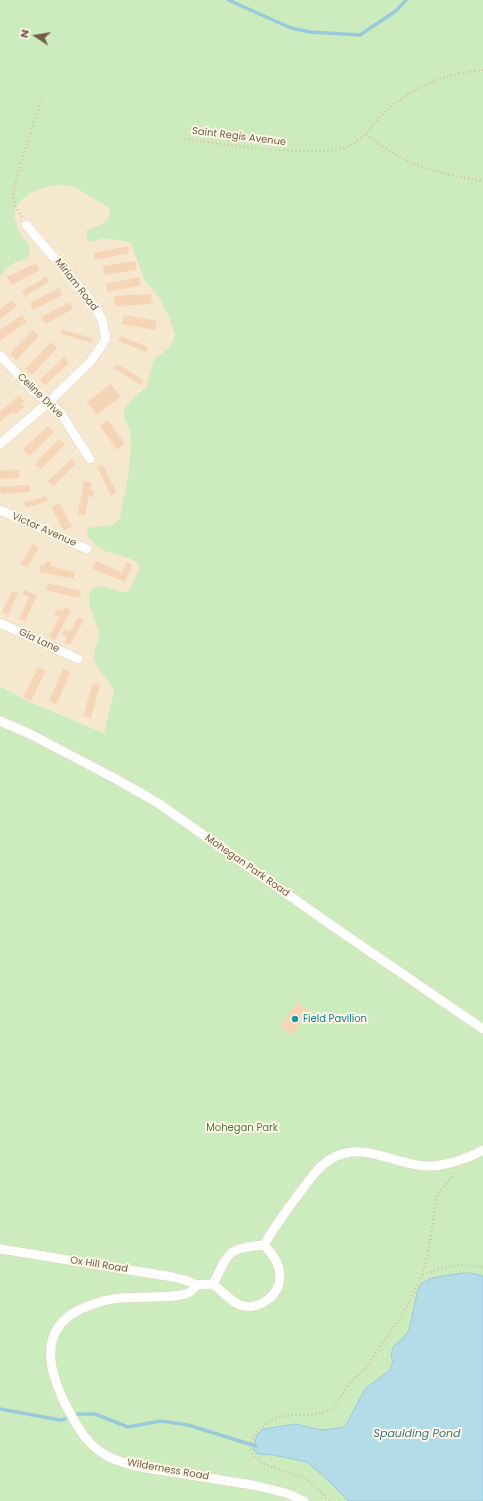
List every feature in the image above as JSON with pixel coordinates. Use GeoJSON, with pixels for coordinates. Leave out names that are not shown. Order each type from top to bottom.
{"type":"FeatureCollection","features":[{"type":"Feature","properties":{"kind":"street","name":"Miriam Road"},"geometry":{"type":"LineString","coordinates":[[0,444],[49,402],[91,361],[106,339],[102,319],[88,297],[26,225]]}},
{"type":"Feature","properties":{"kind":"street","name":"Celine Drive"},"geometry":{"type":"LineString","coordinates":[[0,356],[33,391],[60,412],[90,459]]}},
{"type":"Feature","properties":{"kind":"street","name":"Victor Avenue"},"geometry":{"type":"LineString","coordinates":[[0,510],[87,549]]}},
{"type":"Feature","properties":{"kind":"street","name":"Gia Lane"},"geometry":{"type":"LineString","coordinates":[[0,623],[78,659]]}},
{"type":"Feature","properties":{"kind":"street","name":"Mohegan Park Road"},"geometry":{"type":"LineString","coordinates":[[0,721],[30,734],[158,803],[483,1029]]}},
{"type":"Feature","properties":{"kind":"street"},"geometry":{"type":"LineString","coordinates":[[264,1244],[274,1227],[314,1174],[327,1161],[336,1156],[348,1152],[363,1151],[426,1166],[458,1160],[483,1150]]}},
{"type":"Feature","properties":{"kind":"street"},"geometry":{"type":"LineString","coordinates":[[264,1244],[272,1253],[280,1272],[278,1287],[269,1299],[256,1306],[241,1305],[232,1300],[214,1284],[224,1260],[230,1253],[243,1247],[264,1244]]}},
{"type":"Feature","properties":{"kind":"street","name":"Ox Hill Road"},"geometry":{"type":"LineString","coordinates":[[0,1249],[172,1277],[188,1281],[197,1286]]}},
{"type":"Feature","properties":{"kind":"street","name":"Wilderness Road"},"geometry":{"type":"LineString","coordinates":[[214,1284],[197,1286],[185,1294],[120,1298],[98,1302],[73,1312],[57,1327],[52,1339],[50,1358],[55,1379],[69,1411],[79,1428],[91,1444],[102,1454],[112,1459],[146,1468],[253,1485],[286,1493],[304,1501]]}},
{"type":"Feature","properties":{"kind":"path","name":"Saint Regis Avenue"},"geometry":{"type":"LineString","coordinates":[[184,139],[268,150],[324,151],[346,147],[366,135],[382,115],[398,102],[421,87],[447,77],[483,70]]}},
{"type":"Feature","properties":{"kind":"path"},"geometry":{"type":"LineString","coordinates":[[26,225],[16,207],[13,194],[17,175],[42,97]]}},
{"type":"Feature","properties":{"kind":"path"},"geometry":{"type":"LineString","coordinates":[[366,135],[399,157],[416,164],[442,172],[483,181]]}},
{"type":"Feature","properties":{"kind":"path"},"geometry":{"type":"LineString","coordinates":[[329,1501],[305,1478],[272,1468],[261,1462],[252,1454],[250,1448],[252,1440],[255,1434],[268,1422],[275,1418],[288,1415],[313,1415],[330,1410],[338,1401],[351,1381],[364,1370],[404,1311],[422,1275],[429,1248],[436,1195],[451,1178],[458,1160]]}},
{"type":"Feature","properties":{"kind":"path"},"geometry":{"type":"LineString","coordinates":[[422,1275],[446,1267],[462,1265],[483,1267]]}},
{"type":"Feature","properties":{"kind":"shaded area"},"geometry":{"type":"Polygon","coordinates":[[[75,164],[142,220],[186,323],[145,564],[104,733],[25,700],[0,686],[0,199],[75,164]]]}},
{"type":"Feature","properties":{"kind":"green space","name":"Mohegan Park"},"geometry":{"type":"Polygon","coordinates":[[[0,0],[483,0],[483,1501],[0,1501],[0,686],[25,700],[104,733],[114,691],[110,683],[99,669],[94,658],[99,634],[90,608],[89,595],[92,590],[101,586],[121,592],[129,591],[138,574],[139,565],[134,560],[108,552],[98,547],[89,537],[87,528],[113,525],[120,518],[128,477],[131,445],[130,431],[124,416],[124,410],[128,404],[147,386],[154,360],[170,347],[175,335],[169,316],[158,296],[144,279],[131,243],[107,239],[101,239],[93,242],[88,241],[86,231],[99,226],[106,221],[110,214],[110,208],[73,187],[65,185],[45,188],[26,196],[19,203],[15,211],[15,220],[20,234],[30,247],[30,252],[27,258],[13,263],[0,276],[0,0]]]}},
{"type":"Feature","properties":{"kind":"water","name":"Spaulding Pond"},"geometry":{"type":"Polygon","coordinates":[[[463,1273],[483,1276],[483,1501],[348,1501],[330,1482],[307,1462],[273,1455],[258,1454],[254,1451],[253,1448],[257,1435],[263,1429],[295,1424],[322,1430],[345,1427],[365,1389],[390,1370],[393,1362],[391,1355],[393,1347],[409,1330],[418,1289],[422,1283],[432,1278],[463,1273]]]}},
{"type":"Feature","properties":{"kind":"building"},"geometry":{"type":"Polygon","coordinates":[[[128,246],[129,253],[95,260],[94,253],[128,246]]]}},
{"type":"Feature","properties":{"kind":"building"},"geometry":{"type":"Polygon","coordinates":[[[135,261],[137,270],[104,275],[103,266],[135,261]]]}},
{"type":"Feature","properties":{"kind":"building"},"geometry":{"type":"Polygon","coordinates":[[[36,263],[40,270],[11,285],[7,277],[36,263]]]}},
{"type":"Feature","properties":{"kind":"building"},"geometry":{"type":"Polygon","coordinates":[[[46,277],[49,282],[25,296],[22,291],[46,277]]]}},
{"type":"Feature","properties":{"kind":"building"},"geometry":{"type":"Polygon","coordinates":[[[139,277],[141,285],[107,292],[106,284],[139,277]]]}},
{"type":"Feature","properties":{"kind":"building"},"geometry":{"type":"Polygon","coordinates":[[[59,288],[62,295],[33,310],[30,303],[59,288]]]}},
{"type":"Feature","properties":{"kind":"building"},"geometry":{"type":"Polygon","coordinates":[[[151,294],[152,304],[115,306],[114,296],[151,294]]]}},
{"type":"Feature","properties":{"kind":"building"},"geometry":{"type":"Polygon","coordinates":[[[12,300],[17,306],[0,319],[0,309],[12,300]]]}},
{"type":"Feature","properties":{"kind":"building"},"geometry":{"type":"Polygon","coordinates":[[[70,302],[73,309],[45,324],[41,317],[70,302]]]}},
{"type":"Feature","properties":{"kind":"building"},"geometry":{"type":"Polygon","coordinates":[[[22,315],[27,322],[0,341],[0,330],[22,315]]]}},
{"type":"Feature","properties":{"kind":"building"},"geometry":{"type":"Polygon","coordinates":[[[124,315],[157,321],[155,330],[122,324],[124,315]]]}},
{"type":"Feature","properties":{"kind":"building"},"geometry":{"type":"Polygon","coordinates":[[[33,330],[39,336],[16,360],[10,354],[33,330]]]}},
{"type":"Feature","properties":{"kind":"building"},"geometry":{"type":"Polygon","coordinates":[[[62,330],[93,338],[92,343],[61,334],[62,330]]]}},
{"type":"Feature","properties":{"kind":"building"},"geometry":{"type":"Polygon","coordinates":[[[120,336],[148,347],[146,352],[118,341],[120,336]]]}},
{"type":"Feature","properties":{"kind":"building"},"geometry":{"type":"Polygon","coordinates":[[[51,342],[57,348],[32,375],[25,369],[51,342]]]}},
{"type":"Feature","properties":{"kind":"building"},"geometry":{"type":"Polygon","coordinates":[[[64,357],[69,363],[45,385],[40,380],[64,357]]]}},
{"type":"Feature","properties":{"kind":"building"},"geometry":{"type":"Polygon","coordinates":[[[117,364],[143,380],[141,385],[114,368],[117,364]]]}},
{"type":"Feature","properties":{"kind":"building"},"geometry":{"type":"Polygon","coordinates":[[[111,384],[121,397],[97,415],[87,402],[111,384]]]}},
{"type":"Feature","properties":{"kind":"building"},"geometry":{"type":"Polygon","coordinates":[[[19,395],[24,401],[21,403],[24,407],[16,414],[13,411],[0,422],[0,412],[19,395]]]}},
{"type":"Feature","properties":{"kind":"building"},"geometry":{"type":"Polygon","coordinates":[[[108,420],[125,444],[117,450],[100,426],[108,420]]]}},
{"type":"Feature","properties":{"kind":"building"},"geometry":{"type":"Polygon","coordinates":[[[48,426],[54,432],[29,456],[23,449],[48,426]]]}},
{"type":"Feature","properties":{"kind":"building"},"geometry":{"type":"Polygon","coordinates":[[[59,439],[65,444],[41,469],[35,464],[59,439]]]}},
{"type":"Feature","properties":{"kind":"building"},"geometry":{"type":"Polygon","coordinates":[[[71,459],[76,464],[53,486],[48,481],[71,459]]]}},
{"type":"Feature","properties":{"kind":"building"},"geometry":{"type":"Polygon","coordinates":[[[103,465],[117,493],[111,496],[97,467],[103,465]]]}},
{"type":"Feature","properties":{"kind":"building"},"geometry":{"type":"Polygon","coordinates":[[[19,470],[19,478],[0,479],[0,471],[19,470]]]}},
{"type":"Feature","properties":{"kind":"building"},"geometry":{"type":"Polygon","coordinates":[[[84,481],[92,482],[90,490],[94,491],[93,497],[89,496],[85,516],[78,514],[84,481]]]}},
{"type":"Feature","properties":{"kind":"building"},"geometry":{"type":"Polygon","coordinates":[[[30,485],[30,492],[1,494],[0,487],[30,485]]]}},
{"type":"Feature","properties":{"kind":"building"},"geometry":{"type":"Polygon","coordinates":[[[46,496],[48,501],[26,508],[24,502],[46,496]]]}},
{"type":"Feature","properties":{"kind":"building"},"geometry":{"type":"Polygon","coordinates":[[[59,503],[72,526],[64,531],[51,507],[59,503]]]}},
{"type":"Feature","properties":{"kind":"building"},"geometry":{"type":"Polygon","coordinates":[[[33,544],[39,548],[27,567],[21,564],[33,544]]]}},
{"type":"Feature","properties":{"kind":"building"},"geometry":{"type":"Polygon","coordinates":[[[46,561],[51,562],[50,566],[75,572],[73,579],[39,572],[41,564],[45,565],[46,561]]]}},
{"type":"Feature","properties":{"kind":"building"},"geometry":{"type":"Polygon","coordinates":[[[96,561],[122,572],[126,562],[132,565],[125,582],[93,569],[96,561]]]}},
{"type":"Feature","properties":{"kind":"building"},"geometry":{"type":"Polygon","coordinates":[[[48,583],[81,591],[79,598],[46,590],[48,583]]]}},
{"type":"Feature","properties":{"kind":"building"},"geometry":{"type":"Polygon","coordinates":[[[25,590],[37,595],[25,621],[19,619],[29,597],[23,594],[25,590]]]}},
{"type":"Feature","properties":{"kind":"building"},"geometry":{"type":"Polygon","coordinates":[[[12,591],[18,593],[8,615],[2,612],[12,591]]]}},
{"type":"Feature","properties":{"kind":"building"},"geometry":{"type":"Polygon","coordinates":[[[64,607],[71,610],[55,640],[49,637],[59,617],[54,615],[58,608],[63,611],[64,607]]]}},
{"type":"Feature","properties":{"kind":"building"},"geometry":{"type":"Polygon","coordinates":[[[78,617],[84,620],[70,645],[64,642],[67,637],[62,634],[65,629],[70,632],[78,617]]]}},
{"type":"Feature","properties":{"kind":"building"},"geometry":{"type":"Polygon","coordinates":[[[38,667],[46,671],[31,701],[23,697],[38,667]]]}},
{"type":"Feature","properties":{"kind":"building"},"geometry":{"type":"Polygon","coordinates":[[[63,669],[70,672],[57,704],[49,701],[63,669]]]}},
{"type":"Feature","properties":{"kind":"building"},"geometry":{"type":"Polygon","coordinates":[[[93,683],[100,685],[91,718],[83,716],[93,683]]]}},
{"type":"Feature","properties":{"kind":"building","name":"Field Pavilion"},"geometry":{"type":"Polygon","coordinates":[[[297,1002],[309,1010],[293,1035],[280,1027],[297,1002]]]}},
{"type":"Feature","properties":{"kind":"waterway"},"geometry":{"type":"LineString","coordinates":[[228,0],[291,28],[310,32],[360,35],[397,10],[406,0]]}},
{"type":"Feature","properties":{"kind":"waterway"},"geometry":{"type":"LineString","coordinates":[[0,1409],[60,1420],[65,1419]]}},
{"type":"Feature","properties":{"kind":"waterway"},"geometry":{"type":"LineString","coordinates":[[78,1414],[95,1414],[128,1427],[161,1421],[188,1425],[256,1446]]}},
{"type":"Feature","properties":{"kind":"place","name":"Field Pavilion"},"geometry":{"type":"Point","coordinates":[295,1019]}}]}
